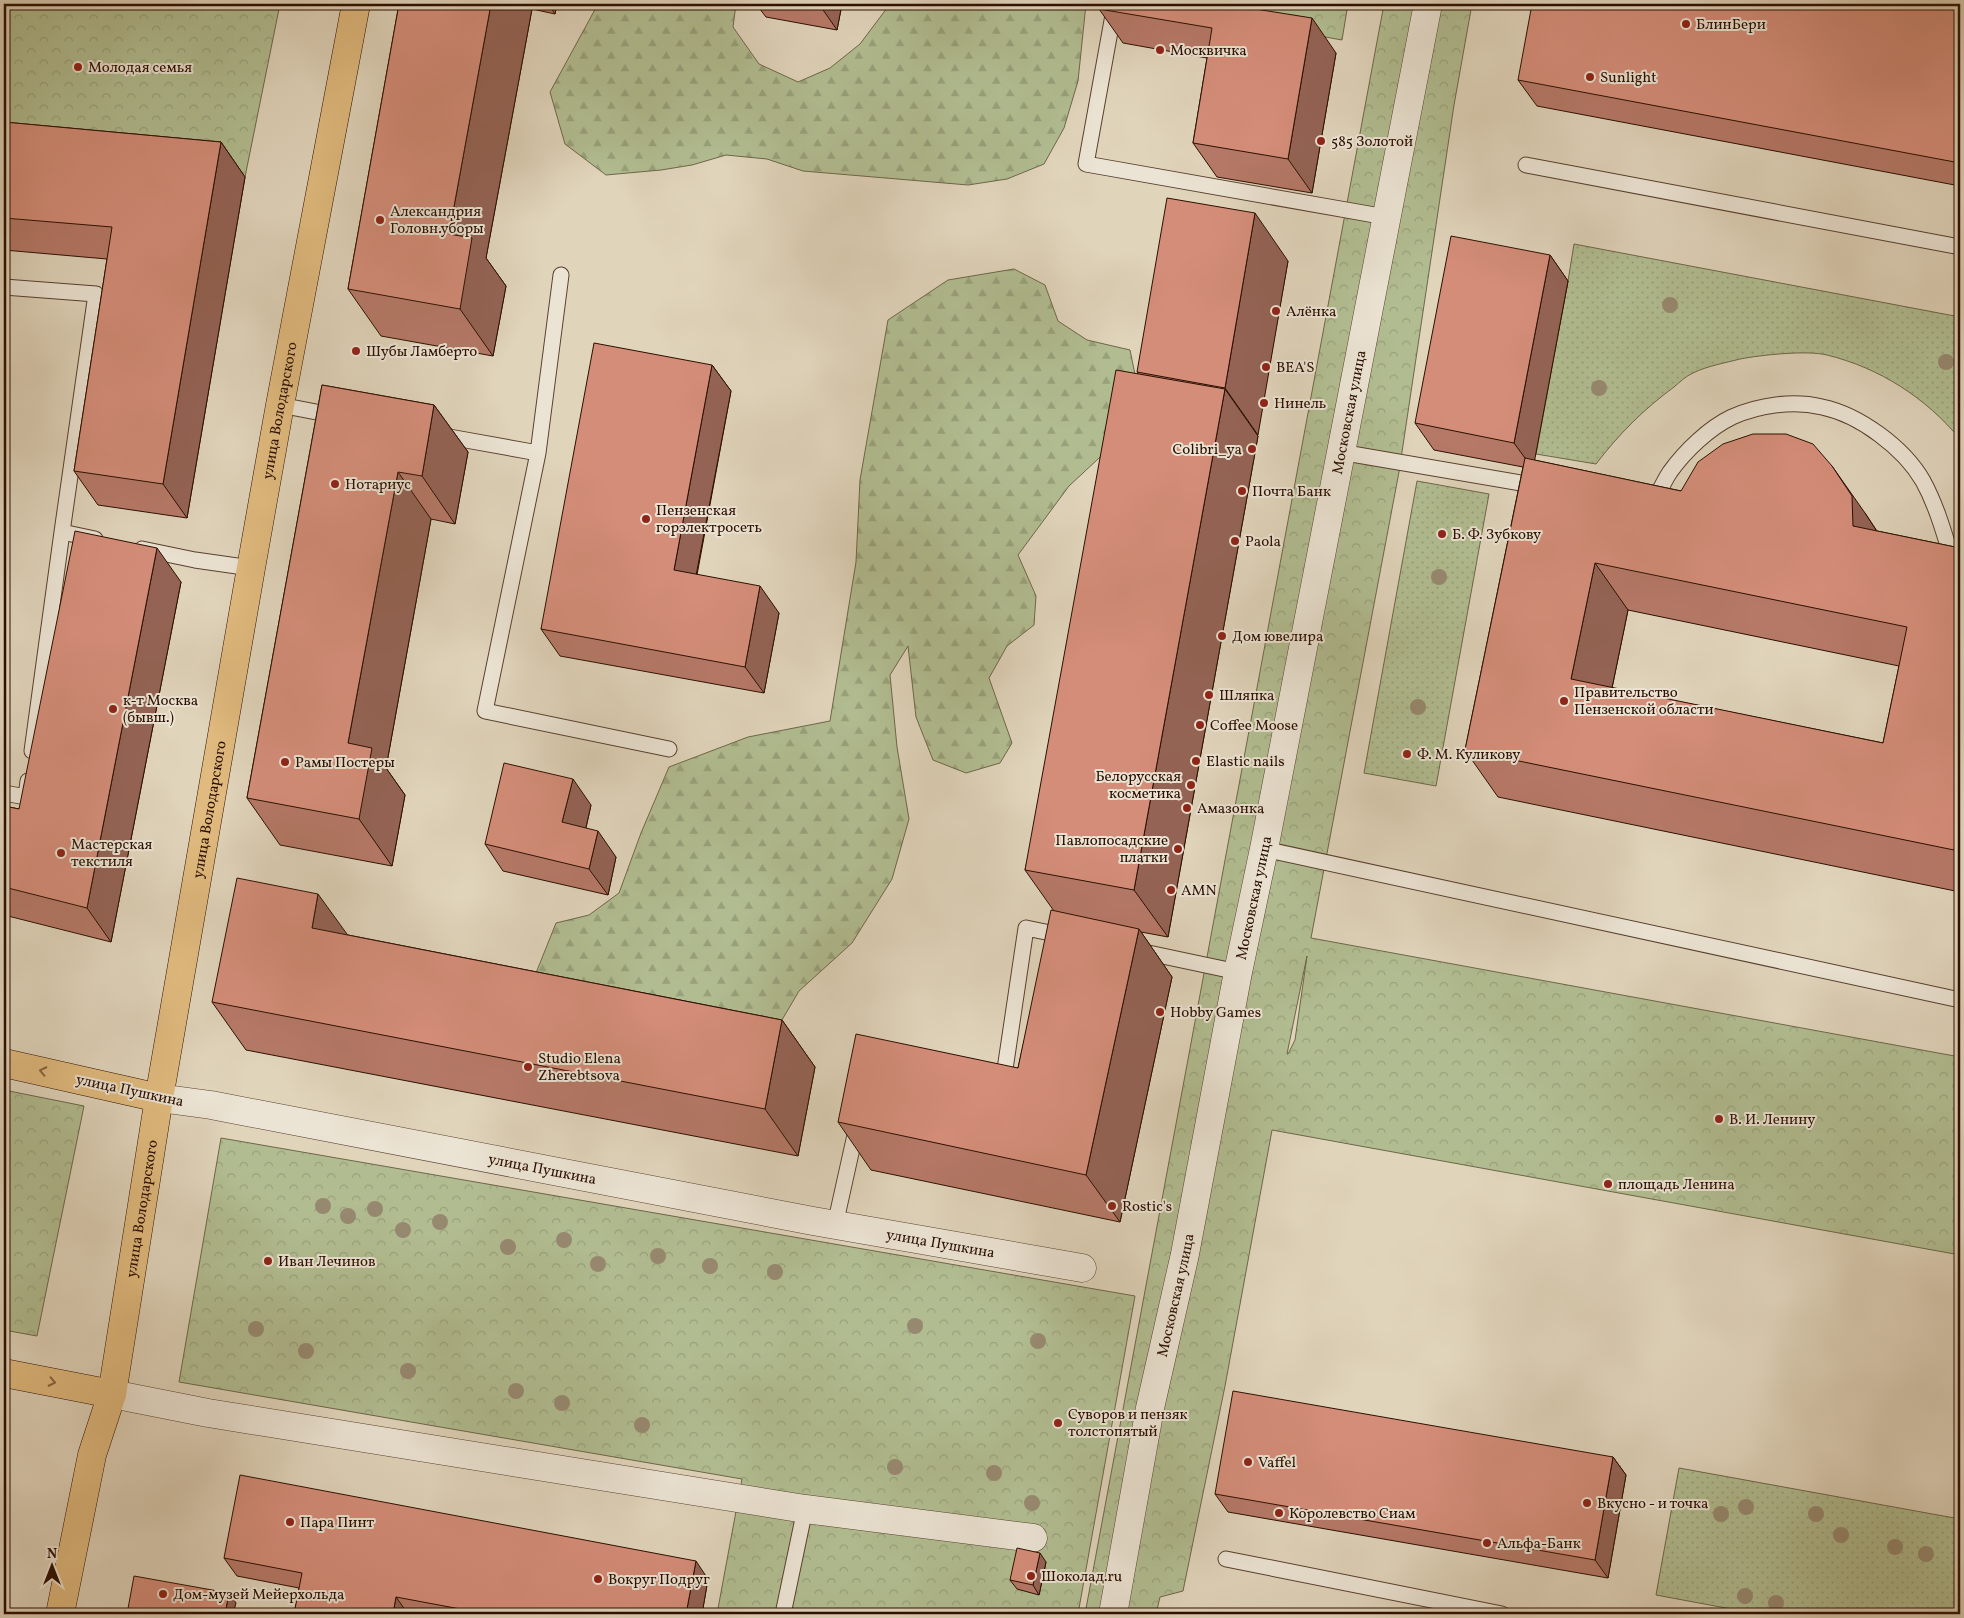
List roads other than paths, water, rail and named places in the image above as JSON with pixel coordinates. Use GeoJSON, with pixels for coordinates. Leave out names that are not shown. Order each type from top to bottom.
{"type":"FeatureCollection","features":[{"type":"Feature","properties":{"kind":"main road","name":"улица Володарского"},"geometry":{"type":"LineString","coordinates":[[60,1614],[92,1455],[112,1394],[159,1098],[251,568],[356,4]]}},
{"type":"Feature","properties":{"kind":"main road","name":"улица Пушкина"},"geometry":{"type":"LineString","coordinates":[[4,1062],[159,1098]]}},
{"type":"Feature","properties":{"kind":"main road"},"geometry":{"type":"LineString","coordinates":[[4,1373],[112,1394]]}},
{"type":"Feature","properties":{"kind":"street","name":"Московская улица"},"geometry":{"type":"LineString","coordinates":[[1113,1614],[1146,1427],[1185,1254],[1238,972],[1264,849],[1428,4]]}},
{"type":"Feature","properties":{"kind":"street","name":"улица Пушкина"},"geometry":{"type":"LineString","coordinates":[[159,1098],[230,1109],[835,1225],[1082,1268]]}},
{"type":"Feature","properties":{"kind":"street"},"geometry":{"type":"LineString","coordinates":[[112,1394],[208,1413],[805,1509],[1033,1538]]}},
{"type":"Feature","properties":{"kind":"lane"},"geometry":{"type":"LineString","coordinates":[[1115,4],[1086,164],[1386,217]]}},
{"type":"Feature","properties":{"kind":"lane"},"geometry":{"type":"LineString","coordinates":[[1526,165],[1960,247]]}},
{"type":"Feature","properties":{"kind":"lane"},"geometry":{"type":"LineString","coordinates":[[561,275],[538,453],[485,711],[669,749]]}},
{"type":"Feature","properties":{"kind":"lane"},"geometry":{"type":"LineString","coordinates":[[4,287],[96,294],[26,797],[4,793]]}},
{"type":"Feature","properties":{"kind":"lane"},"geometry":{"type":"LineString","coordinates":[[280,405],[349,418]]}},
{"type":"Feature","properties":{"kind":"lane"},"geometry":{"type":"LineString","coordinates":[[1634,500],[1654,502],[1670,472],[1688,451],[1708,432],[1731,418],[1777,405],[1821,406],[1870,427],[1890,442],[1908,460],[1923,480],[1934,502],[1949,549],[1960,551]]}},
{"type":"Feature","properties":{"kind":"lane"},"geometry":{"type":"LineString","coordinates":[[424,432],[538,453]]}},
{"type":"Feature","properties":{"kind":"lane"},"geometry":{"type":"LineString","coordinates":[[1340,452],[1549,488]]}},
{"type":"Feature","properties":{"kind":"lane"},"geometry":{"type":"LineString","coordinates":[[62,532],[109,542]]}},
{"type":"Feature","properties":{"kind":"lane"},"geometry":{"type":"LineString","coordinates":[[128,546],[195,560],[251,568]]}},
{"type":"Feature","properties":{"kind":"lane"},"geometry":{"type":"LineString","coordinates":[[1264,849],[1960,1000]]}},
{"type":"Feature","properties":{"kind":"lane"},"geometry":{"type":"LineString","coordinates":[[976,1071],[1004,1076],[1026,928],[1084,940]]}},
{"type":"Feature","properties":{"kind":"lane"},"geometry":{"type":"LineString","coordinates":[[1122,948],[1238,972]]}},
{"type":"Feature","properties":{"kind":"lane"},"geometry":{"type":"LineString","coordinates":[[835,1225],[861,1109]]}},
{"type":"Feature","properties":{"kind":"lane"},"geometry":{"type":"LineString","coordinates":[[783,1614],[805,1509]]}},
{"type":"Feature","properties":{"kind":"lane"},"geometry":{"type":"LineString","coordinates":[[1226,1559],[1502,1614]]}},
{"type":"Feature","properties":{"kind":"place","name":"БлинБери"},"geometry":{"type":"Point","coordinates":[1686,24]}},
{"type":"Feature","properties":{"kind":"place","name":"Москвичка"},"geometry":{"type":"Point","coordinates":[1160,50]}},
{"type":"Feature","properties":{"kind":"place","name":"Молодая семья"},"geometry":{"type":"Point","coordinates":[78,67]}},
{"type":"Feature","properties":{"kind":"place","name":"Sunlight"},"geometry":{"type":"Point","coordinates":[1590,77]}},
{"type":"Feature","properties":{"kind":"place","name":"585 Золотой"},"geometry":{"type":"Point","coordinates":[1321,141]}},
{"type":"Feature","properties":{"kind":"place","name":"Александрия Головн.уборы"},"geometry":{"type":"Point","coordinates":[380,220]}},
{"type":"Feature","properties":{"kind":"place","name":"Алёнка"},"geometry":{"type":"Point","coordinates":[1276,311]}},
{"type":"Feature","properties":{"kind":"place","name":"Шубы Ламберто"},"geometry":{"type":"Point","coordinates":[356,351]}},
{"type":"Feature","properties":{"kind":"place","name":"BEA'S"},"geometry":{"type":"Point","coordinates":[1266,367]}},
{"type":"Feature","properties":{"kind":"place","name":"Нинель"},"geometry":{"type":"Point","coordinates":[1264,403]}},
{"type":"Feature","properties":{"kind":"place","name":"Colibri_ya"},"geometry":{"type":"Point","coordinates":[1252,449]}},
{"type":"Feature","properties":{"kind":"place","name":"Нотариус"},"geometry":{"type":"Point","coordinates":[335,484]}},
{"type":"Feature","properties":{"kind":"place","name":"Почта Банк"},"geometry":{"type":"Point","coordinates":[1242,491]}},
{"type":"Feature","properties":{"kind":"place","name":"Пензенская горэлектросеть"},"geometry":{"type":"Point","coordinates":[646,519]}},
{"type":"Feature","properties":{"kind":"place","name":"Б. Ф. Зубкову"},"geometry":{"type":"Point","coordinates":[1442,534]}},
{"type":"Feature","properties":{"kind":"place","name":"Paola"},"geometry":{"type":"Point","coordinates":[1235,541]}},
{"type":"Feature","properties":{"kind":"place","name":"Дом ювелира"},"geometry":{"type":"Point","coordinates":[1222,636]}},
{"type":"Feature","properties":{"kind":"place","name":"Шляпка"},"geometry":{"type":"Point","coordinates":[1209,695]}},
{"type":"Feature","properties":{"kind":"place","name":"Правительство Пензенской области"},"geometry":{"type":"Point","coordinates":[1564,701]}},
{"type":"Feature","properties":{"kind":"place","name":"к-т Москва (бывш.)"},"geometry":{"type":"Point","coordinates":[113,709]}},
{"type":"Feature","properties":{"kind":"place","name":"Coffee Moose"},"geometry":{"type":"Point","coordinates":[1200,725]}},
{"type":"Feature","properties":{"kind":"place","name":"Ф. М. Куликову"},"geometry":{"type":"Point","coordinates":[1407,754]}},
{"type":"Feature","properties":{"kind":"place","name":"Elastic nails"},"geometry":{"type":"Point","coordinates":[1196,761]}},
{"type":"Feature","properties":{"kind":"place","name":"Рамы Постеры"},"geometry":{"type":"Point","coordinates":[285,762]}},
{"type":"Feature","properties":{"kind":"place","name":"Белорусская косметика"},"geometry":{"type":"Point","coordinates":[1191,785]}},
{"type":"Feature","properties":{"kind":"place","name":"Амазонка"},"geometry":{"type":"Point","coordinates":[1187,808]}},
{"type":"Feature","properties":{"kind":"place","name":"Павлопосадские платки"},"geometry":{"type":"Point","coordinates":[1178,849]}},
{"type":"Feature","properties":{"kind":"place","name":"Мастерская текстиля"},"geometry":{"type":"Point","coordinates":[61,853]}},
{"type":"Feature","properties":{"kind":"place","name":"AMN"},"geometry":{"type":"Point","coordinates":[1171,890]}},
{"type":"Feature","properties":{"kind":"place","name":"Hobby Games"},"geometry":{"type":"Point","coordinates":[1160,1012]}},
{"type":"Feature","properties":{"kind":"place","name":"Studio Elena Zherebtsova"},"geometry":{"type":"Point","coordinates":[528,1067]}},
{"type":"Feature","properties":{"kind":"place","name":"В. И. Ленину"},"geometry":{"type":"Point","coordinates":[1719,1119]}},
{"type":"Feature","properties":{"kind":"place","name":"площадь Ленина"},"geometry":{"type":"Point","coordinates":[1608,1184]}},
{"type":"Feature","properties":{"kind":"place","name":"Rostic's"},"geometry":{"type":"Point","coordinates":[1112,1206]}},
{"type":"Feature","properties":{"kind":"place","name":"Иван Лечинов"},"geometry":{"type":"Point","coordinates":[268,1261]}},
{"type":"Feature","properties":{"kind":"place","name":"Суворов и пензяк толстопятый"},"geometry":{"type":"Point","coordinates":[1058,1423]}},
{"type":"Feature","properties":{"kind":"place","name":"Vaffel"},"geometry":{"type":"Point","coordinates":[1248,1462]}},
{"type":"Feature","properties":{"kind":"place","name":"Вкусно - и точка"},"geometry":{"type":"Point","coordinates":[1587,1503]}},
{"type":"Feature","properties":{"kind":"place","name":"Королевство Сиам"},"geometry":{"type":"Point","coordinates":[1279,1513]}},
{"type":"Feature","properties":{"kind":"place","name":"Пара Пинт"},"geometry":{"type":"Point","coordinates":[290,1522]}},
{"type":"Feature","properties":{"kind":"place","name":"Альфа-Банк"},"geometry":{"type":"Point","coordinates":[1487,1543]}},
{"type":"Feature","properties":{"kind":"place","name":"Шоколад.ru"},"geometry":{"type":"Point","coordinates":[1031,1576]}},
{"type":"Feature","properties":{"kind":"place","name":"Вокруг Подруг"},"geometry":{"type":"Point","coordinates":[598,1579]}},
{"type":"Feature","properties":{"kind":"place","name":"Дом-музей Мейерхольда"},"geometry":{"type":"Point","coordinates":[163,1594]}}]}
